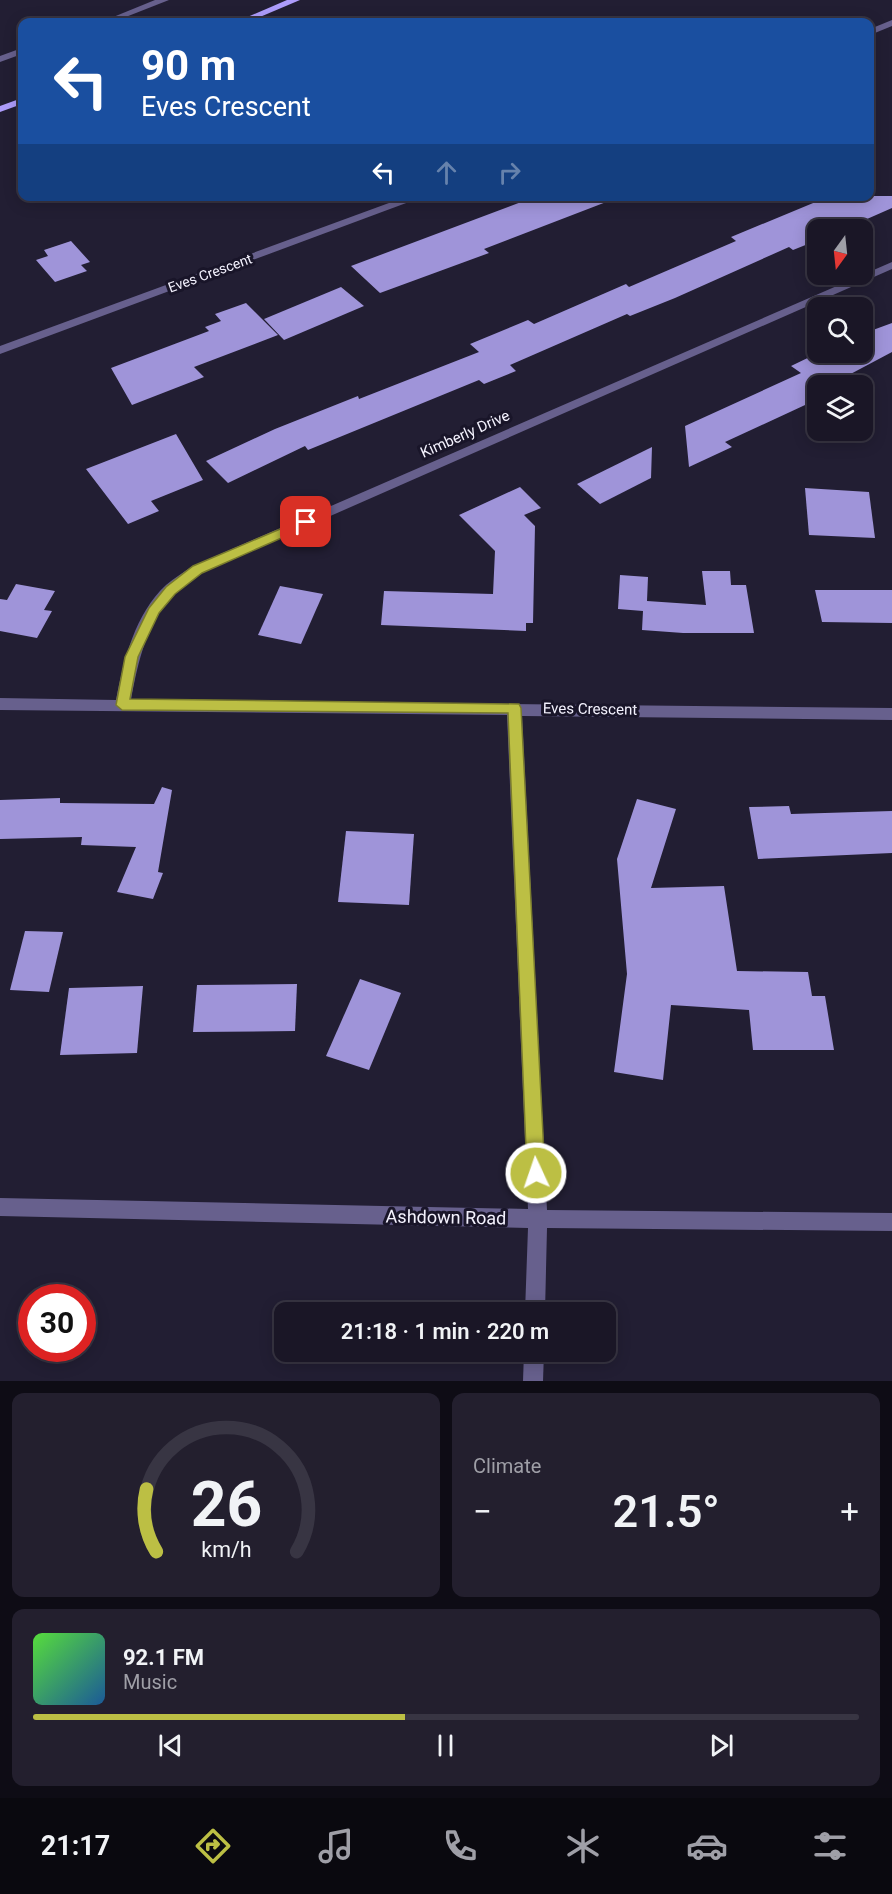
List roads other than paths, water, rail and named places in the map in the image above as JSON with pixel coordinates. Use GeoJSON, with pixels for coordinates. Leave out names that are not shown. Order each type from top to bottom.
{"type":"FeatureCollection","features":[{"type":"Feature","properties":{"kind":"main road"},"geometry":{"type":"LineString","coordinates":[[251,18],[295,0]]}},
{"type":"Feature","properties":{"kind":"main road"},"geometry":{"type":"LineString","coordinates":[[0,109],[18,102]]}},
{"type":"Feature","properties":{"kind":"street"},"geometry":{"type":"LineString","coordinates":[[117,18],[164,0]]}},
{"type":"Feature","properties":{"kind":"street"},"geometry":{"type":"LineString","coordinates":[[874,30],[892,23]]}},
{"type":"Feature","properties":{"kind":"street"},"geometry":{"type":"LineString","coordinates":[[0,58],[18,52]]}},
{"type":"Feature","properties":{"kind":"street","name":"Eves Crescent"},"geometry":{"type":"LineString","coordinates":[[0,350],[406,201]]}},
{"type":"Feature","properties":{"kind":"street","name":"Kimberly Drive"},"geometry":{"type":"LineString","coordinates":[[122,705],[131,657],[154,611],[170,590],[198,569],[892,265]]}},
{"type":"Feature","properties":{"kind":"street","name":"Eves Crescent"},"geometry":{"type":"LineString","coordinates":[[0,704],[892,714]]}},
{"type":"Feature","properties":{"kind":"street"},"geometry":{"type":"LineString","coordinates":[[514,708],[538,1219],[535,1302]]}},
{"type":"Feature","properties":{"kind":"street","name":"Ashdown Road"},"geometry":{"type":"LineString","coordinates":[[0,1207],[538,1219],[892,1222]]}},
{"type":"Feature","properties":{"kind":"street"},"geometry":{"type":"LineString","coordinates":[[533,1381],[534,1362]]}}]}
